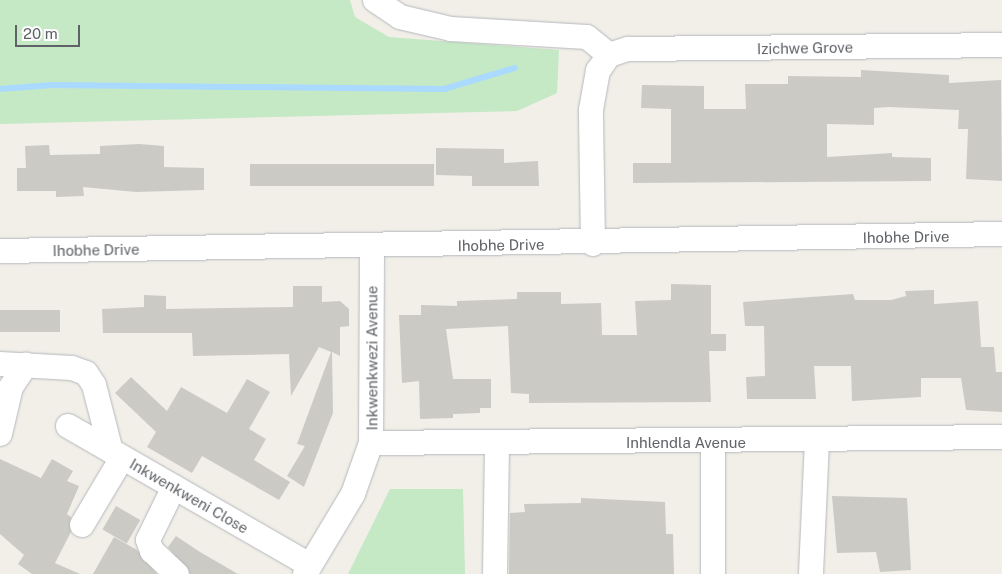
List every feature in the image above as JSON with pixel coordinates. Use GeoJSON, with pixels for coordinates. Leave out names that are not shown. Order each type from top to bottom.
{"type":"FeatureCollection","features":[{"type":"Feature","properties":{"kind":"street"},"geometry":{"type":"LineString","coordinates":[[375,0],[400,17],[452,29],[587,37],[609,55],[598,71],[591,110],[593,244]]}},
{"type":"Feature","properties":{"kind":"street","name":"Izichwe Grove"},"geometry":{"type":"LineString","coordinates":[[609,55],[628,49],[1002,46]]}},
{"type":"Feature","properties":{"kind":"street","name":"Ihobhe Drive"},"geometry":{"type":"LineString","coordinates":[[0,251],[593,244],[1002,234]]}},
{"type":"Feature","properties":{"kind":"street","name":"Inkwenkwezi Avenue"},"geometry":{"type":"LineString","coordinates":[[308,570],[353,494],[371,443],[372,246]]}},
{"type":"Feature","properties":{"kind":"street"},"geometry":{"type":"LineString","coordinates":[[0,364],[72,368],[91,379],[117,454],[82,525]]}},
{"type":"Feature","properties":{"kind":"street"},"geometry":{"type":"LineString","coordinates":[[0,434],[11,387],[26,366]]}},
{"type":"Feature","properties":{"kind":"street","name":"Inkwenkweni Close"},"geometry":{"type":"LineString","coordinates":[[68,426],[174,487],[308,570]]}},
{"type":"Feature","properties":{"kind":"street","name":"Inhlendla Avenue"},"geometry":{"type":"LineString","coordinates":[[371,443],[713,443],[1002,437]]}},
{"type":"Feature","properties":{"kind":"street"},"geometry":{"type":"LineString","coordinates":[[811,573],[817,441]]}},
{"type":"Feature","properties":{"kind":"street"},"geometry":{"type":"LineString","coordinates":[[495,574],[497,443]]}},
{"type":"Feature","properties":{"kind":"street"},"geometry":{"type":"LineString","coordinates":[[713,443],[713,574]]}},
{"type":"Feature","properties":{"kind":"street"},"geometry":{"type":"LineString","coordinates":[[174,487],[148,540],[152,551],[177,574]]}},
{"type":"Feature","properties":{"kind":"green space"},"geometry":{"type":"Polygon","coordinates":[[[0,0],[350,0],[355,17],[389,37],[559,50],[557,93],[517,111],[0,124],[0,0]]]}},
{"type":"Feature","properties":{"kind":"green space"},"geometry":{"type":"Polygon","coordinates":[[[390,489],[463,489],[465,574],[348,574],[390,489]]]}},
{"type":"Feature","properties":{"kind":"building"},"geometry":{"type":"Polygon","coordinates":[[[861,70],[949,75],[949,83],[1001,80],[1002,181],[966,179],[968,129],[958,129],[959,110],[889,107],[874,108],[874,125],[827,124],[827,157],[892,153],[892,157],[931,158],[931,181],[633,183],[633,163],[671,163],[671,109],[641,108],[642,85],[704,86],[704,109],[746,109],[745,84],[788,84],[788,76],[861,77],[861,70]]]}},
{"type":"Feature","properties":{"kind":"building"},"geometry":{"type":"Polygon","coordinates":[[[139,144],[164,146],[164,167],[204,168],[204,190],[136,192],[83,187],[84,196],[56,197],[56,191],[17,191],[17,168],[26,168],[25,146],[49,145],[50,155],[100,154],[100,146],[139,144]]]}},
{"type":"Feature","properties":{"kind":"building"},"geometry":{"type":"Polygon","coordinates":[[[436,148],[504,149],[504,163],[538,161],[539,186],[472,186],[472,176],[436,175],[436,148]]]}},
{"type":"Feature","properties":{"kind":"building"},"geometry":{"type":"Polygon","coordinates":[[[250,164],[434,164],[434,186],[250,186],[250,164]]]}},
{"type":"Feature","properties":{"kind":"building"},"geometry":{"type":"Polygon","coordinates":[[[671,284],[711,285],[711,334],[726,334],[726,351],[709,351],[711,402],[529,403],[529,394],[511,393],[508,326],[446,329],[453,379],[491,379],[491,408],[480,408],[480,413],[453,414],[453,418],[420,419],[419,381],[402,383],[399,315],[421,315],[421,305],[457,306],[457,301],[517,299],[517,292],[561,292],[561,304],[601,303],[602,335],[637,335],[635,301],[671,300],[671,284]]]}},
{"type":"Feature","properties":{"kind":"building"},"geometry":{"type":"Polygon","coordinates":[[[293,286],[322,286],[322,302],[340,301],[349,309],[349,326],[340,327],[340,356],[332,352],[333,413],[304,487],[287,476],[305,446],[297,444],[331,352],[319,347],[291,396],[289,354],[193,356],[192,333],[103,333],[102,309],[144,307],[144,295],[166,296],[166,309],[293,307],[293,286]]]}},
{"type":"Feature","properties":{"kind":"building"},"geometry":{"type":"Polygon","coordinates":[[[934,290],[934,304],[978,301],[981,347],[994,347],[996,372],[1002,372],[1002,412],[966,410],[961,378],[921,378],[921,397],[852,401],[851,366],[814,366],[816,399],[747,399],[746,377],[765,376],[764,326],[745,326],[743,302],[853,294],[855,300],[891,300],[906,296],[905,291],[934,290]]]}},
{"type":"Feature","properties":{"kind":"building"},"geometry":{"type":"Polygon","coordinates":[[[0,310],[60,310],[60,332],[0,332],[0,310]]]}},
{"type":"Feature","properties":{"kind":"building"},"geometry":{"type":"Polygon","coordinates":[[[131,377],[167,411],[181,387],[227,413],[247,379],[270,392],[249,429],[266,439],[254,460],[290,482],[279,500],[202,456],[192,473],[147,447],[156,432],[115,393],[131,377]]]}},
{"type":"Feature","properties":{"kind":"building"},"geometry":{"type":"Polygon","coordinates":[[[0,459],[41,478],[52,459],[73,471],[67,481],[79,486],[67,514],[71,517],[71,532],[55,563],[80,574],[32,574],[18,564],[24,555],[0,534],[0,459]]]}},
{"type":"Feature","properties":{"kind":"building"},"geometry":{"type":"Polygon","coordinates":[[[832,496],[907,498],[911,570],[880,572],[876,552],[837,553],[832,496]]]}},
{"type":"Feature","properties":{"kind":"building"},"geometry":{"type":"Polygon","coordinates":[[[581,498],[665,502],[666,534],[673,534],[674,574],[509,574],[510,513],[525,512],[524,504],[581,503],[581,498]]]}},
{"type":"Feature","properties":{"kind":"building"},"geometry":{"type":"Polygon","coordinates":[[[116,506],[140,520],[127,543],[103,529],[116,506]]]}},
{"type":"Feature","properties":{"kind":"building"},"geometry":{"type":"Polygon","coordinates":[[[176,536],[238,574],[190,574],[168,547],[176,536]]]}},
{"type":"Feature","properties":{"kind":"building"},"geometry":{"type":"Polygon","coordinates":[[[114,537],[137,550],[157,574],[93,574],[114,537]]]}},
{"type":"Feature","properties":{"kind":"waterway"},"geometry":{"type":"LineString","coordinates":[[0,89],[52,85],[444,89],[515,68]]}}]}
